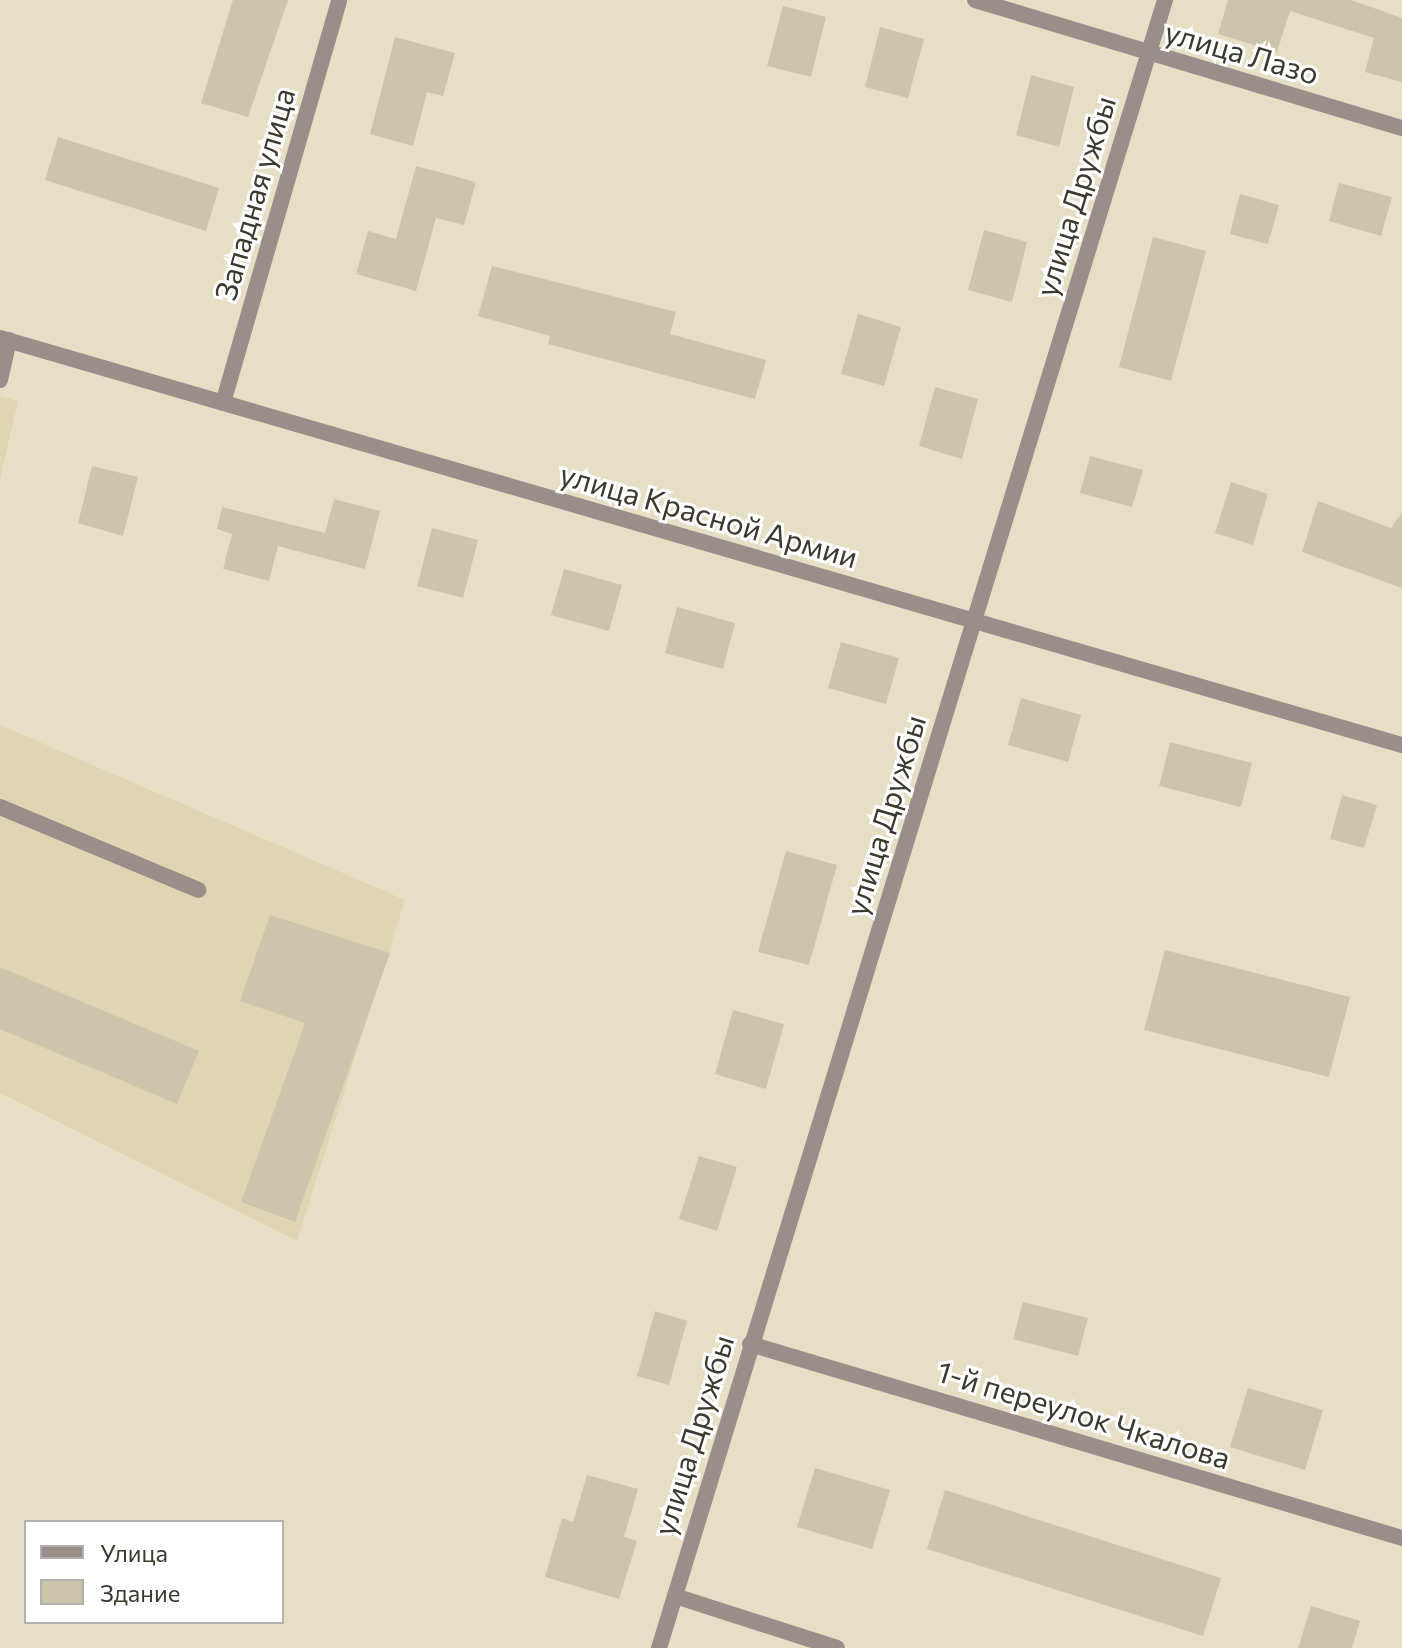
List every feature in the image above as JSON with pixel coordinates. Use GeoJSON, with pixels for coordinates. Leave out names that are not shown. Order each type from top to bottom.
{"type":"FeatureCollection","features":[{"type":"Feature","properties":{"kind":"street","name":"Западная улица"},"geometry":{"type":"LineString","coordinates":[[223,403],[339,0]]}},
{"type":"Feature","properties":{"kind":"street","name":"улица Лазо"},"geometry":{"type":"LineString","coordinates":[[975,0],[1402,128]]}},
{"type":"Feature","properties":{"kind":"street","name":"улица Дружбы"},"geometry":{"type":"LineString","coordinates":[[659,1648],[1165,0]]}},
{"type":"Feature","properties":{"kind":"street","name":"улица Красной Армии"},"geometry":{"type":"LineString","coordinates":[[4,339],[1402,745]]}},
{"type":"Feature","properties":{"kind":"street"},"geometry":{"type":"LineString","coordinates":[[0,380],[4,339]]}},
{"type":"Feature","properties":{"kind":"street"},"geometry":{"type":"LineString","coordinates":[[0,807],[198,890]]}},
{"type":"Feature","properties":{"kind":"street","name":"1-й переулок Чкалова"},"geometry":{"type":"LineString","coordinates":[[750,1344],[1402,1538]]}},
{"type":"Feature","properties":{"kind":"street"},"geometry":{"type":"LineString","coordinates":[[675,1596],[837,1648]]}},
{"type":"Feature","properties":{"kind":"shaded area"},"geometry":{"type":"Polygon","coordinates":[[[0,396],[18,401],[0,479],[0,396]]]}},
{"type":"Feature","properties":{"kind":"shaded area"},"geometry":{"type":"Polygon","coordinates":[[[0,725],[405,900],[297,1241],[0,1093],[0,725]]]}},
{"type":"Feature","properties":{"kind":"building"},"geometry":{"type":"Polygon","coordinates":[[[233,0],[288,0],[248,117],[201,103],[233,0]]]}},
{"type":"Feature","properties":{"kind":"building"},"geometry":{"type":"Polygon","coordinates":[[[1228,0],[1351,0],[1402,18],[1402,82],[1365,72],[1374,38],[1290,11],[1277,52],[1218,34],[1228,0]]]}},
{"type":"Feature","properties":{"kind":"building"},"geometry":{"type":"Polygon","coordinates":[[[783,6],[826,17],[811,77],[767,66],[783,6]]]}},
{"type":"Feature","properties":{"kind":"building"},"geometry":{"type":"Polygon","coordinates":[[[880,27],[924,39],[908,98],[865,87],[880,27]]]}},
{"type":"Feature","properties":{"kind":"building"},"geometry":{"type":"Polygon","coordinates":[[[395,37],[455,53],[443,96],[427,92],[413,146],[370,134],[395,37]]]}},
{"type":"Feature","properties":{"kind":"building"},"geometry":{"type":"Polygon","coordinates":[[[1031,75],[1074,87],[1059,147],[1016,135],[1031,75]]]}},
{"type":"Feature","properties":{"kind":"building"},"geometry":{"type":"Polygon","coordinates":[[[58,137],[219,188],[206,231],[45,180],[58,137]]]}},
{"type":"Feature","properties":{"kind":"building"},"geometry":{"type":"Polygon","coordinates":[[[416,166],[476,182],[464,225],[436,218],[416,291],[356,274],[368,231],[396,239],[416,166]]]}},
{"type":"Feature","properties":{"kind":"building"},"geometry":{"type":"Polygon","coordinates":[[[1339,183],[1392,197],[1381,236],[1329,221],[1339,183]]]}},
{"type":"Feature","properties":{"kind":"building"},"geometry":{"type":"Polygon","coordinates":[[[1240,194],[1279,205],[1268,244],[1230,234],[1240,194]]]}},
{"type":"Feature","properties":{"kind":"building"},"geometry":{"type":"Polygon","coordinates":[[[984,230],[1027,242],[1012,302],[968,290],[984,230]]]}},
{"type":"Feature","properties":{"kind":"building"},"geometry":{"type":"Polygon","coordinates":[[[1153,237],[1206,251],[1171,381],[1119,367],[1153,237]]]}},
{"type":"Feature","properties":{"kind":"building"},"geometry":{"type":"Polygon","coordinates":[[[492,266],[676,312],[670,334],[766,360],[755,399],[548,344],[550,336],[478,316],[492,266]]]}},
{"type":"Feature","properties":{"kind":"building"},"geometry":{"type":"Polygon","coordinates":[[[858,314],[901,327],[884,386],[841,374],[858,314]]]}},
{"type":"Feature","properties":{"kind":"building"},"geometry":{"type":"Polygon","coordinates":[[[935,387],[978,399],[962,459],[919,446],[935,387]]]}},
{"type":"Feature","properties":{"kind":"building"},"geometry":{"type":"Polygon","coordinates":[[[1090,456],[1143,470],[1132,507],[1080,493],[1090,456]]]}},
{"type":"Feature","properties":{"kind":"building"},"geometry":{"type":"Polygon","coordinates":[[[92,466],[138,477],[123,536],[78,523],[92,466]]]}},
{"type":"Feature","properties":{"kind":"building"},"geometry":{"type":"Polygon","coordinates":[[[1231,482],[1268,494],[1253,545],[1215,533],[1231,482]]]}},
{"type":"Feature","properties":{"kind":"building"},"geometry":{"type":"Polygon","coordinates":[[[334,499],[380,511],[365,569],[278,546],[269,581],[223,569],[232,534],[217,529],[222,507],[325,533],[334,499]]]}},
{"type":"Feature","properties":{"kind":"building"},"geometry":{"type":"Polygon","coordinates":[[[1318,501],[1391,528],[1402,512],[1402,588],[1302,552],[1318,501]]]}},
{"type":"Feature","properties":{"kind":"building"},"geometry":{"type":"Polygon","coordinates":[[[432,528],[478,540],[463,598],[417,586],[432,528]]]}},
{"type":"Feature","properties":{"kind":"building"},"geometry":{"type":"Polygon","coordinates":[[[564,569],[622,585],[609,631],[551,615],[564,569]]]}},
{"type":"Feature","properties":{"kind":"building"},"geometry":{"type":"Polygon","coordinates":[[[677,607],[735,623],[723,669],[665,653],[677,607]]]}},
{"type":"Feature","properties":{"kind":"building"},"geometry":{"type":"Polygon","coordinates":[[[841,642],[899,658],[886,704],[828,688],[841,642]]]}},
{"type":"Feature","properties":{"kind":"building"},"geometry":{"type":"Polygon","coordinates":[[[1021,698],[1081,715],[1068,762],[1008,745],[1021,698]]]}},
{"type":"Feature","properties":{"kind":"building"},"geometry":{"type":"Polygon","coordinates":[[[1170,742],[1252,763],[1241,807],[1159,786],[1170,742]]]}},
{"type":"Feature","properties":{"kind":"building"},"geometry":{"type":"Polygon","coordinates":[[[1342,795],[1377,805],[1364,848],[1330,839],[1342,795]]]}},
{"type":"Feature","properties":{"kind":"building"},"geometry":{"type":"Polygon","coordinates":[[[786,851],[837,865],[809,965],[758,952],[786,851]]]}},
{"type":"Feature","properties":{"kind":"building"},"geometry":{"type":"Polygon","coordinates":[[[270,915],[390,953],[295,1222],[241,1202],[305,1023],[240,1001],[270,915]]]}},
{"type":"Feature","properties":{"kind":"building"},"geometry":{"type":"Polygon","coordinates":[[[1165,950],[1350,997],[1329,1077],[1144,1030],[1165,950]]]}},
{"type":"Feature","properties":{"kind":"building"},"geometry":{"type":"Polygon","coordinates":[[[0,967],[199,1051],[177,1104],[0,1029],[0,967]]]}},
{"type":"Feature","properties":{"kind":"building"},"geometry":{"type":"Polygon","coordinates":[[[733,1010],[784,1024],[766,1089],[715,1074],[733,1010]]]}},
{"type":"Feature","properties":{"kind":"building"},"geometry":{"type":"Polygon","coordinates":[[[699,1156],[737,1167],[717,1231],[679,1219],[699,1156]]]}},
{"type":"Feature","properties":{"kind":"building"},"geometry":{"type":"Polygon","coordinates":[[[1023,1302],[1088,1318],[1078,1356],[1013,1339],[1023,1302]]]}},
{"type":"Feature","properties":{"kind":"building"},"geometry":{"type":"Polygon","coordinates":[[[655,1311],[687,1321],[669,1385],[637,1376],[655,1311]]]}},
{"type":"Feature","properties":{"kind":"building"},"geometry":{"type":"Polygon","coordinates":[[[1248,1388],[1323,1410],[1305,1470],[1230,1447],[1248,1388]]]}},
{"type":"Feature","properties":{"kind":"building"},"geometry":{"type":"Polygon","coordinates":[[[815,1468],[890,1490],[872,1549],[797,1527],[815,1468]]]}},
{"type":"Feature","properties":{"kind":"building"},"geometry":{"type":"Polygon","coordinates":[[[587,1475],[638,1489],[624,1537],[637,1541],[619,1599],[545,1577],[562,1518],[573,1522],[587,1475]]]}},
{"type":"Feature","properties":{"kind":"building"},"geometry":{"type":"Polygon","coordinates":[[[945,1490],[1221,1578],[1203,1636],[927,1549],[945,1490]]]}},
{"type":"Feature","properties":{"kind":"building"},"geometry":{"type":"Polygon","coordinates":[[[1311,1606],[1360,1621],[1352,1648],[1298,1648],[1311,1606]]]}}]}
